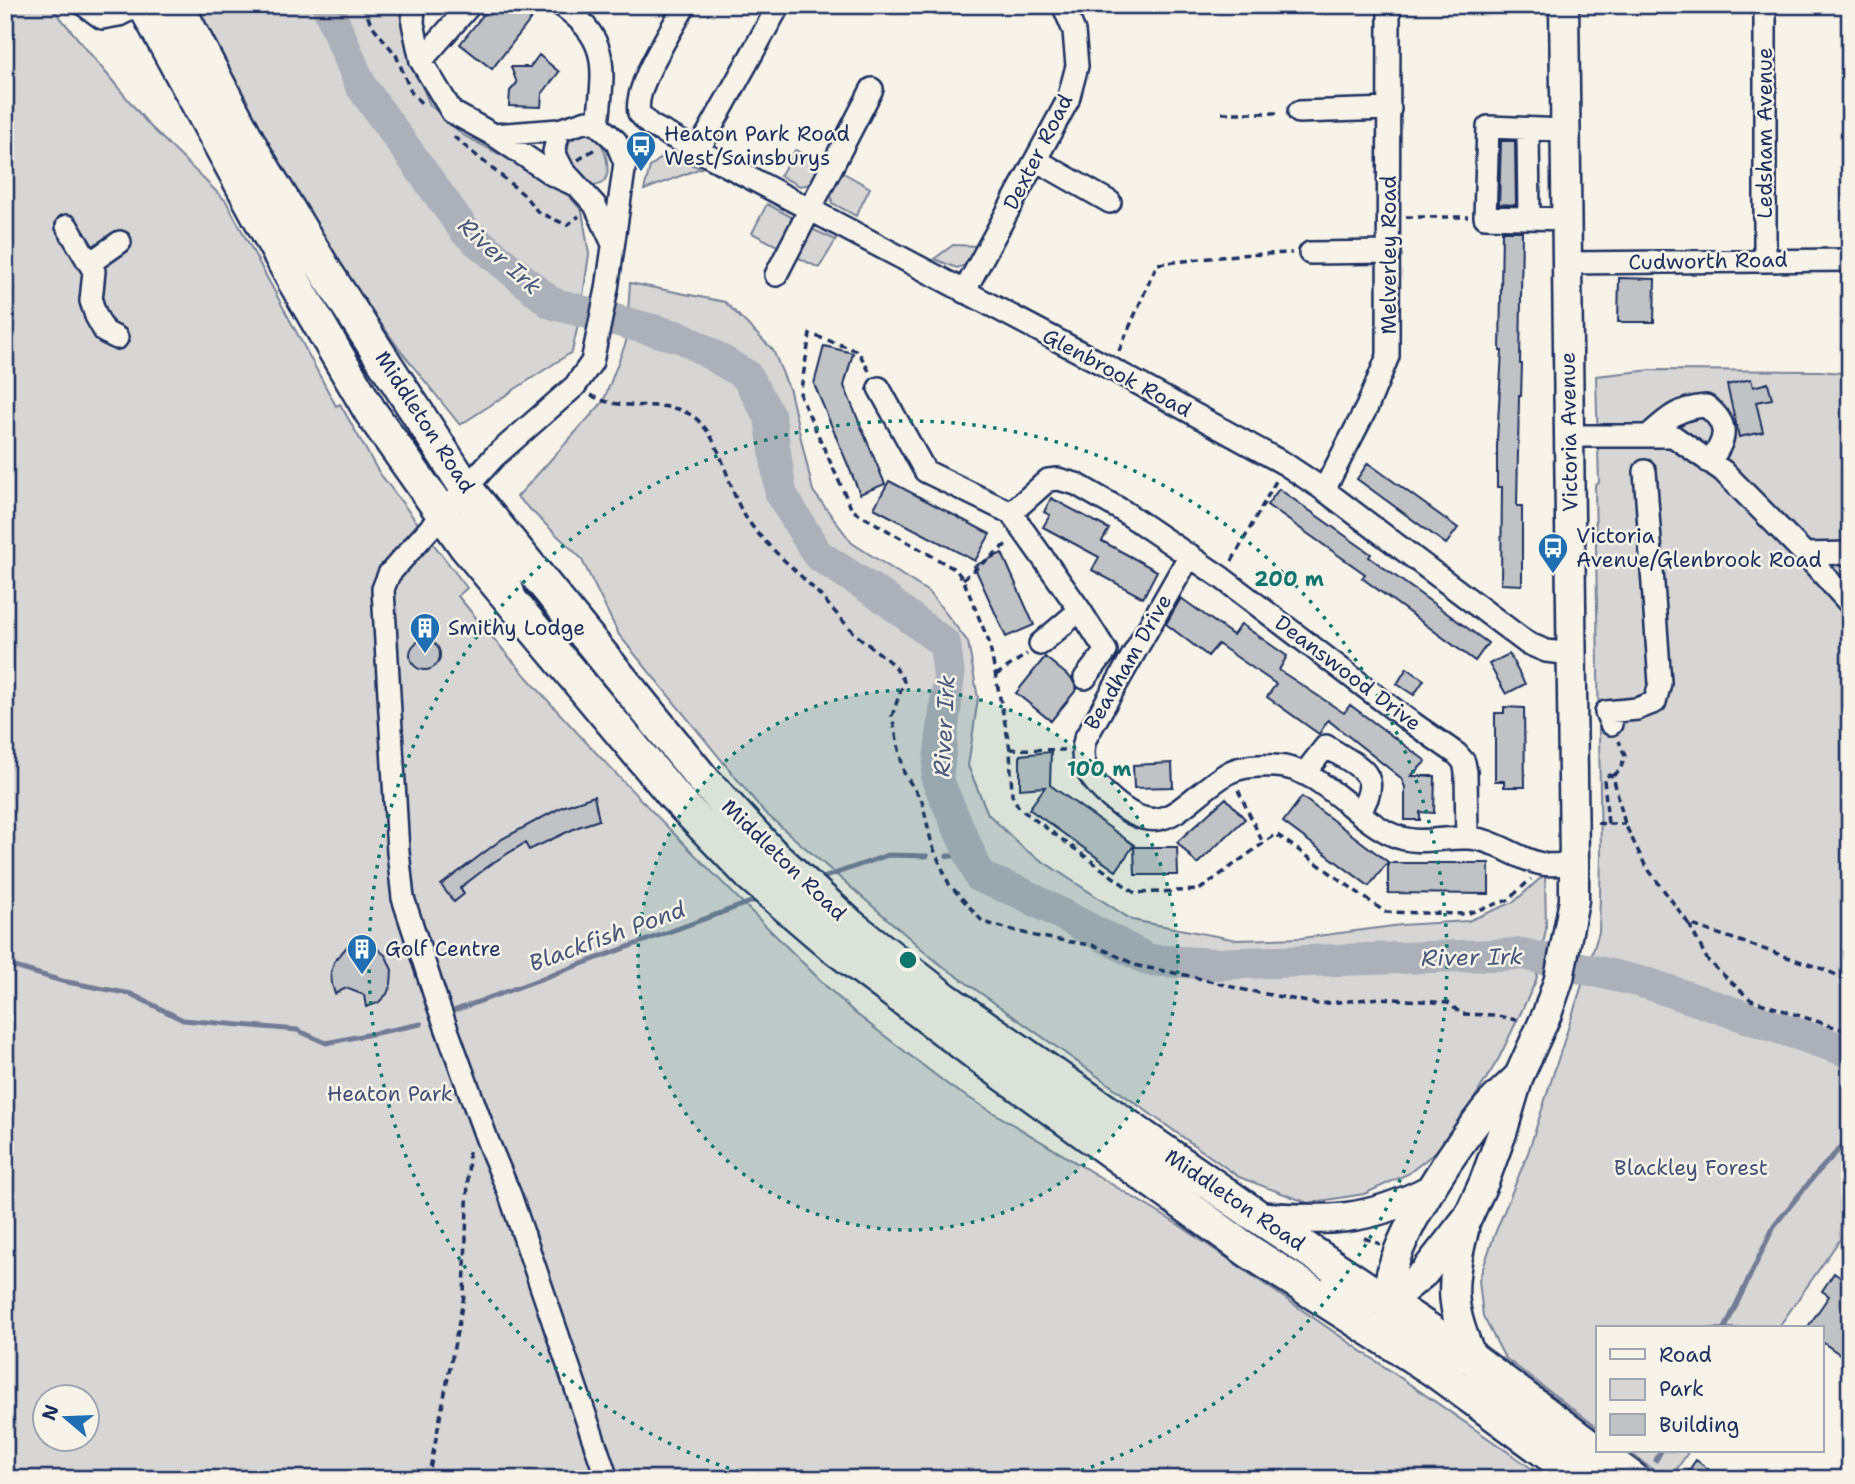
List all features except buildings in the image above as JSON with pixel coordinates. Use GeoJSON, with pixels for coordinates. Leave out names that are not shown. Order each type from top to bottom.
{"type":"FeatureCollection","features":[{"type":"Feature","properties":{"kind":"highway","name":"Middleton Road"},"geometry":{"type":"LineString","coordinates":[[142,5],[295,283],[370,411],[467,547],[520,612],[674,796],[750,875],[834,947],[907,1003],[1250,1252],[1435,1371],[1583,1479]]}},
{"type":"Feature","properties":{"kind":"highway","name":"Middleton Road"},"geometry":{"type":"LineString","coordinates":[[177,5],[255,153],[326,272],[466,488],[701,777],[772,854],[851,926],[945,999],[1257,1216],[1473,1359],[1596,1451]]}},
{"type":"Feature","properties":{"kind":"highway","name":"Middleton Road"},"geometry":{"type":"LineString","coordinates":[[1597,1452],[1633,1479]]}},
{"type":"Feature","properties":{"kind":"main road","name":"Victoria Avenue"},"geometry":{"type":"LineString","coordinates":[[1519,1076],[1547,1014],[1559,979],[1574,900],[1564,5]]}},
{"type":"Feature","properties":{"kind":"main road"},"geometry":{"type":"LineString","coordinates":[[1435,1371],[1424,1350],[1394,1315],[1387,1300],[1390,1278],[1404,1236],[1431,1189],[1483,1111],[1519,1076]]}},
{"type":"Feature","properties":{"kind":"main road"},"geometry":{"type":"LineString","coordinates":[[1473,1359],[1459,1329],[1454,1300],[1457,1260],[1468,1217],[1502,1133],[1519,1076]]}},
{"type":"Feature","properties":{"kind":"main road"},"geometry":{"type":"LineString","coordinates":[[1257,1216],[1314,1220],[1352,1218],[1391,1208],[1431,1189]]}},
{"type":"Feature","properties":{"kind":"main road"},"geometry":{"type":"LineString","coordinates":[[1311,1292],[1387,1300],[1402,1291],[1433,1264],[1468,1217]]}},
{"type":"Feature","properties":{"kind":"street"},"geometry":{"type":"LineString","coordinates":[[84,5],[102,18],[119,15],[142,5]]}},
{"type":"Feature","properties":{"kind":"street"},"geometry":{"type":"LineString","coordinates":[[421,61],[470,5]]}},
{"type":"Feature","properties":{"kind":"street"},"geometry":{"type":"LineString","coordinates":[[561,5],[575,15],[597,41],[603,66],[598,125]]}},
{"type":"Feature","properties":{"kind":"street","name":"Glenbrook Road"},"geometry":{"type":"LineString","coordinates":[[685,5],[639,96],[638,108],[650,125],[1285,464],[1324,490],[1527,643],[1546,651],[1572,654]]}},
{"type":"Feature","properties":{"kind":"street"},"geometry":{"type":"LineString","coordinates":[[698,151],[779,5]]}},
{"type":"Feature","properties":{"kind":"street","name":"Dexter Road"},"geometry":{"type":"LineString","coordinates":[[964,292],[1068,100],[1077,66],[1074,31],[1063,5]]}},
{"type":"Feature","properties":{"kind":"street","name":"Melverley Road"},"geometry":{"type":"LineString","coordinates":[[1324,490],[1367,407],[1388,356],[1389,5]]}},
{"type":"Feature","properties":{"kind":"street","name":"Ledsham Avenue"},"geometry":{"type":"LineString","coordinates":[[1765,5],[1765,261]]}},
{"type":"Feature","properties":{"kind":"street"},"geometry":{"type":"LineString","coordinates":[[415,6],[413,23],[421,61],[452,111],[585,194],[610,196],[623,179]]}},
{"type":"Feature","properties":{"kind":"street"},"geometry":{"type":"LineString","coordinates":[[776,275],[873,89]]}},
{"type":"Feature","properties":{"kind":"street"},"geometry":{"type":"LineString","coordinates":[[1300,112],[1390,109]]}},
{"type":"Feature","properties":{"kind":"street"},"geometry":{"type":"LineString","coordinates":[[494,135],[559,130],[587,121],[598,125],[616,141],[625,163],[623,179],[595,355],[587,371],[575,386],[494,457],[389,574],[383,589],[398,852],[403,898],[438,1005],[510,1195],[607,1479]]}},
{"type":"Feature","properties":{"kind":"street"},"geometry":{"type":"LineString","coordinates":[[1565,130],[1488,127],[1485,218],[1567,219]]}},
{"type":"Feature","properties":{"kind":"street"},"geometry":{"type":"LineString","coordinates":[[559,130],[554,152],[564,171],[585,194],[613,244]]}},
{"type":"Feature","properties":{"kind":"street"},"geometry":{"type":"LineString","coordinates":[[1528,130],[1529,218]]}},
{"type":"Feature","properties":{"kind":"street"},"geometry":{"type":"LineString","coordinates":[[1036,160],[1110,202]]}},
{"type":"Feature","properties":{"kind":"street"},"geometry":{"type":"LineString","coordinates":[[67,226],[94,271],[91,301],[96,316],[105,332],[117,338]]}},
{"type":"Feature","properties":{"kind":"street"},"geometry":{"type":"LineString","coordinates":[[90,262],[120,242]]}},
{"type":"Feature","properties":{"kind":"street"},"geometry":{"type":"LineString","coordinates":[[1310,253],[1390,251]]}},
{"type":"Feature","properties":{"kind":"street","name":"Cudworth Road"},"geometry":{"type":"LineString","coordinates":[[1567,263],[1850,260]]}},
{"type":"Feature","properties":{"kind":"street"},"geometry":{"type":"LineString","coordinates":[[879,388],[925,471],[1011,513],[1024,531],[1106,651],[1086,678]]}},
{"type":"Feature","properties":{"kind":"street"},"geometry":{"type":"LineString","coordinates":[[1648,436],[1671,415],[1689,407],[1706,406],[1718,415],[1724,429],[1721,449],[1709,462]]}},
{"type":"Feature","properties":{"kind":"street"},"geometry":{"type":"LineString","coordinates":[[1569,436],[1673,436],[1723,471],[1850,604]]}},
{"type":"Feature","properties":{"kind":"street"},"geometry":{"type":"LineString","coordinates":[[1611,724],[1606,712],[1637,709],[1655,702],[1660,683],[1645,471]]}},
{"type":"Feature","properties":{"kind":"street","name":"Deanswood Drive"},"geometry":{"type":"LineString","coordinates":[[1011,513],[1048,480],[1067,480],[1123,511],[1190,555],[1457,754],[1464,762],[1466,772],[1467,838]]}},
{"type":"Feature","properties":{"kind":"street"},"geometry":{"type":"LineString","coordinates":[[466,488],[470,509],[506,569],[520,612]]}},
{"type":"Feature","properties":{"kind":"street"},"geometry":{"type":"LineString","coordinates":[[1805,554],[1850,553]]}},
{"type":"Feature","properties":{"kind":"street","name":"Beadham Drive"},"geometry":{"type":"LineString","coordinates":[[1190,555],[1093,722],[1082,750],[1084,766],[1098,786],[1117,805],[1149,819],[1172,815],[1230,772],[1278,765],[1304,774],[1390,834],[1404,839],[1428,841],[1467,838],[1481,840],[1542,864],[1574,863]]}},
{"type":"Feature","properties":{"kind":"street"},"geometry":{"type":"LineString","coordinates":[[1040,644],[1080,610]]}},
{"type":"Feature","properties":{"kind":"street"},"geometry":{"type":"LineString","coordinates":[[1304,774],[1326,746],[1365,772],[1371,783],[1369,797],[1359,813]]}},
{"type":"Feature","properties":{"kind":"path"},"geometry":{"type":"LineString","coordinates":[[1222,113],[1300,112]]}},
{"type":"Feature","properties":{"kind":"path"},"geometry":{"type":"LineString","coordinates":[[1389,217],[1485,218]]}},
{"type":"Feature","properties":{"kind":"path"},"geometry":{"type":"LineString","coordinates":[[1111,369],[1157,264],[1237,255],[1310,253]]}},
{"type":"Feature","properties":{"kind":"path"},"geometry":{"type":"LineString","coordinates":[[879,388],[858,351],[810,334],[800,395],[852,510],[956,570],[963,579],[989,642],[1010,749],[1012,795],[1019,808],[1135,893],[1199,890],[1276,834],[1385,912],[1466,914],[1508,900],[1529,882],[1542,864]]}},
{"type":"Feature","properties":{"kind":"path"},"geometry":{"type":"LineString","coordinates":[[575,386],[603,402],[679,409],[694,417],[704,426],[712,440],[744,516],[857,636],[896,667],[904,681],[892,716],[904,773],[922,802],[932,845],[949,884],[983,922],[1035,936],[1096,946],[1138,966],[1318,1004],[1380,998],[1448,1003],[1462,1014],[1493,1015],[1517,1020]]}},
{"type":"Feature","properties":{"kind":"path"},"geometry":{"type":"LineString","coordinates":[[1222,578],[1285,464]]}},
{"type":"Feature","properties":{"kind":"path"},"geometry":{"type":"LineString","coordinates":[[963,579],[1024,531]]}},
{"type":"Feature","properties":{"kind":"path"},"geometry":{"type":"LineString","coordinates":[[996,675],[1040,644]]}},
{"type":"Feature","properties":{"kind":"path"},"geometry":{"type":"LineString","coordinates":[[1608,824],[1604,779],[1620,770],[1625,756],[1611,724]]}},
{"type":"Feature","properties":{"kind":"path"},"geometry":{"type":"LineString","coordinates":[[1010,749],[1082,750]]}},
{"type":"Feature","properties":{"kind":"path"},"geometry":{"type":"LineString","coordinates":[[1230,772],[1263,844]]}},
{"type":"Feature","properties":{"kind":"path"},"geometry":{"type":"LineString","coordinates":[[1613,776],[1625,824],[1645,865],[1689,924],[1709,961],[1751,1000],[1850,1032]]}},
{"type":"Feature","properties":{"kind":"path"},"geometry":{"type":"LineString","coordinates":[[1573,821],[1625,824]]}},
{"type":"Feature","properties":{"kind":"path"},"geometry":{"type":"LineString","coordinates":[[1689,924],[1823,969],[1850,981]]}},
{"type":"Feature","properties":{"kind":"path"},"geometry":{"type":"LineString","coordinates":[[428,1479],[464,1296],[467,1156],[471,1133],[480,1117]]}},
{"type":"Feature","properties":{"kind":"path"},"geometry":{"type":"LineString","coordinates":[[1355,1235],[1388,1247]]}},
{"type":"Feature","properties":{"kind":"green space","name":"Heaton Park"},"geometry":{"type":"Polygon","coordinates":[[[5,5],[50,5],[149,125],[226,201],[336,406],[340,404],[378,471],[467,588],[458,596],[545,698],[591,747],[826,986],[855,1013],[951,1087],[1179,1225],[1547,1479],[5,1479],[5,5]]]}},
{"type":"Feature","properties":{"kind":"green space"},"geometry":{"type":"Polygon","coordinates":[[[197,5],[319,5],[335,35],[359,97],[422,192],[465,240],[539,301],[579,320],[572,352],[460,425],[400,350],[324,244],[197,5]]]}},
{"type":"Feature","properties":{"kind":"green space"},"geometry":{"type":"Polygon","coordinates":[[[339,5],[399,5],[407,51],[430,105],[463,135],[527,169],[569,196],[582,211],[589,254],[583,296],[555,289],[471,218],[369,77],[339,5]]]}},
{"type":"Feature","properties":{"kind":"green space"},"geometry":{"type":"Polygon","coordinates":[[[583,132],[599,138],[607,160],[607,175],[601,183],[593,185],[583,182],[574,173],[569,159],[569,142],[583,132]]]}},
{"type":"Feature","properties":{"kind":"green space"},"geometry":{"type":"Polygon","coordinates":[[[795,150],[824,164],[810,184],[800,186],[780,176],[795,150]]]}},
{"type":"Feature","properties":{"kind":"green space"},"geometry":{"type":"Polygon","coordinates":[[[662,157],[701,168],[644,190],[650,167],[662,157]]]}},
{"type":"Feature","properties":{"kind":"green space"},"geometry":{"type":"Polygon","coordinates":[[[840,171],[870,188],[856,216],[832,203],[831,188],[840,171]]]}},
{"type":"Feature","properties":{"kind":"green space"},"geometry":{"type":"Polygon","coordinates":[[[767,204],[797,220],[781,248],[752,233],[767,204]]]}},
{"type":"Feature","properties":{"kind":"green space"},"geometry":{"type":"Polygon","coordinates":[[[807,229],[836,240],[819,268],[793,255],[807,229]]]}},
{"type":"Feature","properties":{"kind":"green space"},"geometry":{"type":"Polygon","coordinates":[[[953,245],[979,246],[971,263],[957,268],[934,259],[953,245]]]}},
{"type":"Feature","properties":{"kind":"green space"},"geometry":{"type":"Polygon","coordinates":[[[630,283],[725,302],[773,350],[790,391],[813,491],[852,543],[930,593],[968,642],[978,698],[968,766],[988,814],[1024,849],[1132,920],[1237,940],[1302,938],[1401,925],[1468,921],[1514,902],[1545,874],[1546,929],[1536,981],[1499,1058],[1447,1143],[1408,1174],[1364,1194],[1308,1203],[1239,1177],[937,962],[764,812],[619,635],[581,558],[517,497],[603,402],[626,342],[630,283]]]}},
{"type":"Feature","properties":{"kind":"green space","name":"Blackley Forest"},"geometry":{"type":"Polygon","coordinates":[[[1652,370],[1820,371],[1850,374],[1850,1225],[1779,1326],[1596,1326],[1596,1426],[1505,1358],[1483,1316],[1479,1280],[1528,1153],[1599,932],[1601,856],[1595,485],[1599,483],[1596,376],[1652,370]]]}},
{"type":"Feature","properties":{"kind":"green space"},"geometry":{"type":"Polygon","coordinates":[[[1629,1452],[1688,1452],[1670,1479],[1665,1479],[1629,1452]]]}},
{"type":"Feature","properties":{"kind":"waterway","name":"River Irk"},"geometry":{"type":"LineString","coordinates":[[327,5],[361,86],[465,231],[551,303],[683,338],[746,375],[770,417],[781,494],[818,555],[883,597],[945,644],[949,676],[937,779],[980,877],[1021,893],[1149,960],[1214,964],[1523,954],[1649,984],[1850,1052]]}},
{"type":"Feature","properties":{"kind":"waterway","name":"Blackfish Pond"},"geometry":{"type":"LineString","coordinates":[[817,880],[888,855],[927,856]]}},
{"type":"Feature","properties":{"kind":"waterway"},"geometry":{"type":"LineString","coordinates":[[947,856],[971,856]]}},
{"type":"Feature","properties":{"kind":"waterway","name":"Blackfish Pond"},"geometry":{"type":"LineString","coordinates":[[456,1010],[756,900]]}},
{"type":"Feature","properties":{"kind":"waterway","name":"Blackfish Pond"},"geometry":{"type":"LineString","coordinates":[[5,964],[62,981],[131,994],[183,1020],[297,1030],[326,1043],[421,1024]]}},
{"type":"Feature","properties":{"kind":"waterway"},"geometry":{"type":"LineString","coordinates":[[1726,1326],[1774,1226],[1850,1134]]}},
{"type":"Feature","properties":{"kind":"waterway"},"geometry":{"type":"LineString","coordinates":[[1656,1460],[1660,1452]]}},
{"type":"Feature","properties":{"kind":"place","name":"Heaton Park Road West/Sainsburys"},"geometry":{"type":"Point","coordinates":[641,173]}},
{"type":"Feature","properties":{"kind":"place","name":"Victoria Avenue/Glenbrook Road"},"geometry":{"type":"Point","coordinates":[1553,575]}},
{"type":"Feature","properties":{"kind":"place","name":"Smithy Lodge"},"geometry":{"type":"Point","coordinates":[425,655]}},
{"type":"Feature","properties":{"kind":"place","name":"Golf Centre"},"geometry":{"type":"Point","coordinates":[362,976]}}]}
